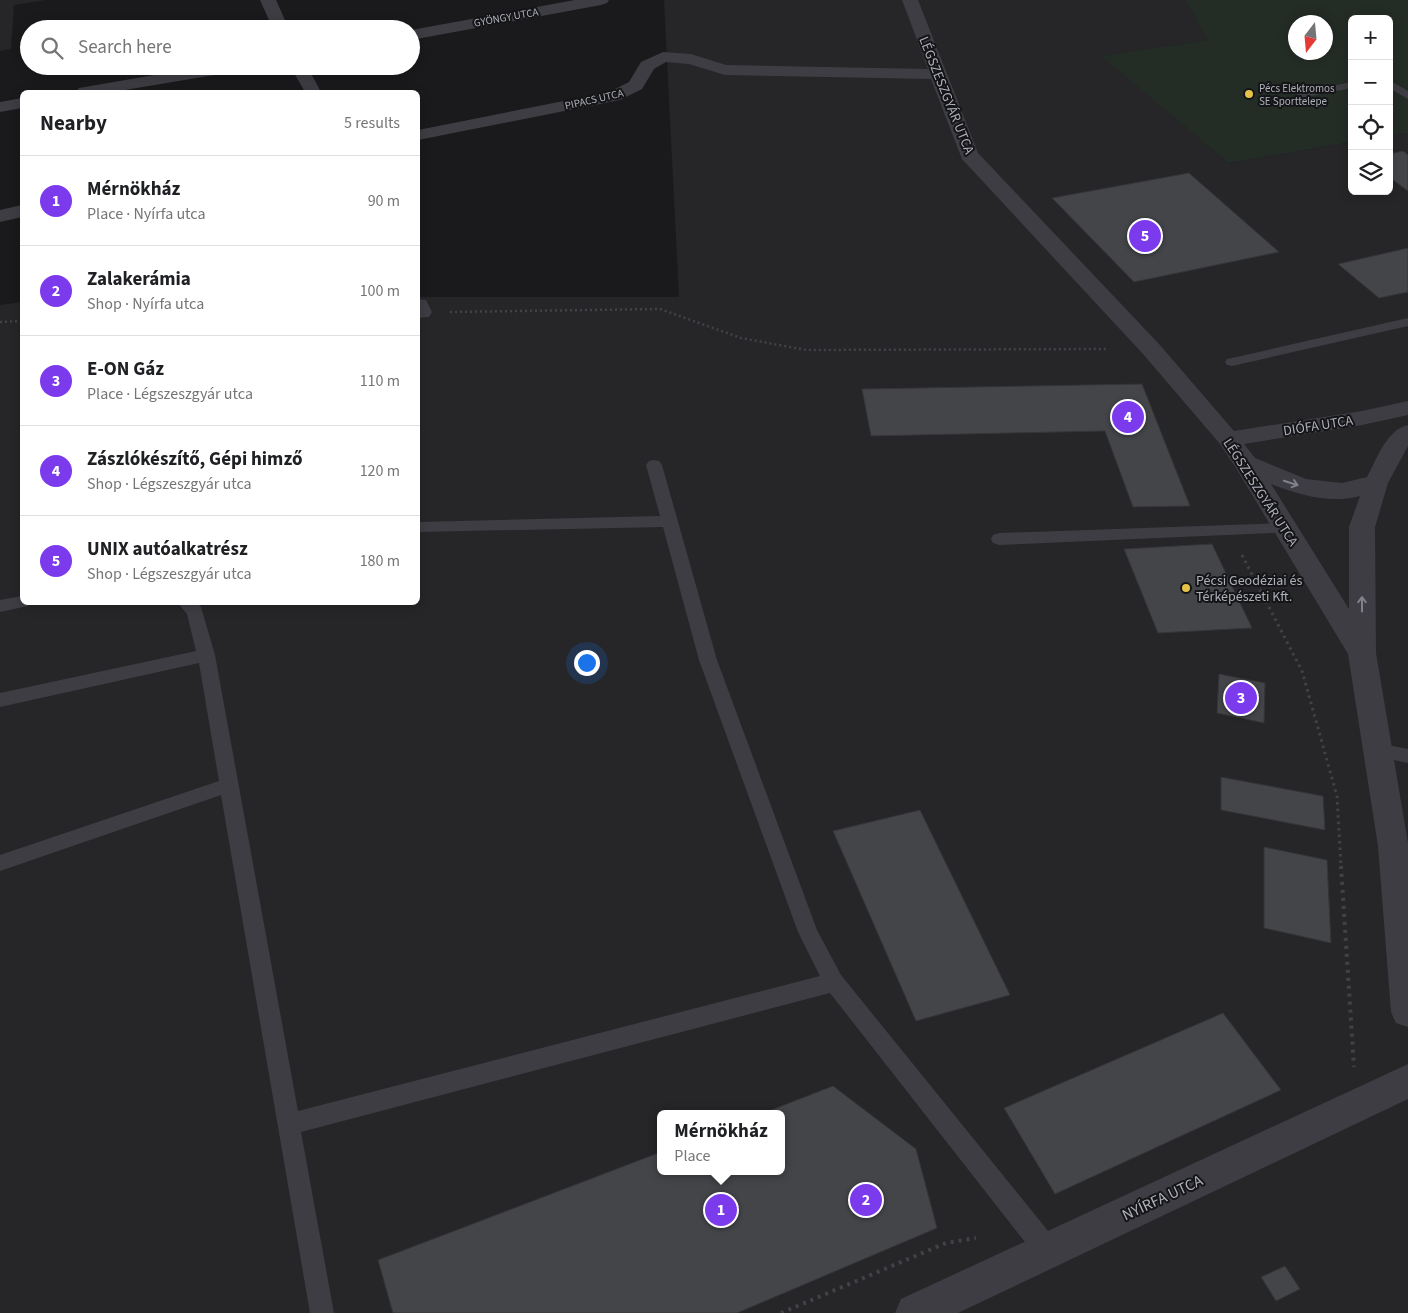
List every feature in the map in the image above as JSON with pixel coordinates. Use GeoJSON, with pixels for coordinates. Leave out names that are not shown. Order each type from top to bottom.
{"type":"FeatureCollection","features":[{"type":"Feature","properties":{"kind":"street"},"geometry":{"type":"LineString","coordinates":[[268,0],[277,20]]}},
{"type":"Feature","properties":{"kind":"street","name":"GYÖNGY UTCA"},"geometry":{"type":"LineString","coordinates":[[420,33],[601,0]]}},
{"type":"Feature","properties":{"kind":"street","name":"LÉGSZESZGYÁR UTCA"},"geometry":{"type":"LineString","coordinates":[[910,0],[936,74],[969,155],[1151,349],[1228,439],[1246,464],[1362,653],[1377,750],[1400,848],[1408,1012]]}},
{"type":"Feature","properties":{"kind":"street","name":"PIPACS UTCA"},"geometry":{"type":"LineString","coordinates":[[420,135],[614,96],[636,85],[647,66],[663,57],[691,59],[725,70],[936,74]]}},
{"type":"Feature","properties":{"kind":"street"},"geometry":{"type":"LineString","coordinates":[[97,90],[185,75]]}},
{"type":"Feature","properties":{"kind":"street"},"geometry":{"type":"LineString","coordinates":[[303,75],[312,90]]}},
{"type":"Feature","properties":{"kind":"street"},"geometry":{"type":"LineString","coordinates":[[0,107],[20,103]]}},
{"type":"Feature","properties":{"kind":"street"},"geometry":{"type":"LineString","coordinates":[[0,216],[20,211]]}},
{"type":"Feature","properties":{"kind":"street","name":"DIÓFA UTCA"},"geometry":{"type":"LineString","coordinates":[[1228,439],[1362,418],[1408,408]]}},
{"type":"Feature","properties":{"kind":"street"},"geometry":{"type":"LineString","coordinates":[[1362,653],[1362,527],[1376,482],[1404,442]]}},
{"type":"Feature","properties":{"kind":"street"},"geometry":{"type":"LineString","coordinates":[[1246,464],[1273,477],[1308,488],[1343,491],[1376,482]]}},
{"type":"Feature","properties":{"kind":"street","name":"NYÍRFA UTCA"},"geometry":{"type":"LineString","coordinates":[[915,1313],[1039,1240],[1408,1081]]}},
{"type":"Feature","properties":{"kind":"lane"},"geometry":{"type":"LineString","coordinates":[[1302,95],[1348,86]]}},
{"type":"Feature","properties":{"kind":"lane"},"geometry":{"type":"LineString","coordinates":[[1393,86],[1408,96]]}},
{"type":"Feature","properties":{"kind":"lane"},"geometry":{"type":"LineString","coordinates":[[1232,362],[1408,322]]}},
{"type":"Feature","properties":{"kind":"lane"},"geometry":{"type":"LineString","coordinates":[[654,465],[708,660],[808,932],[834,982],[1039,1240]]}},
{"type":"Feature","properties":{"kind":"lane"},"geometry":{"type":"LineString","coordinates":[[420,527],[670,521]]}},
{"type":"Feature","properties":{"kind":"lane"},"geometry":{"type":"LineString","coordinates":[[1000,539],[1286,528]]}},
{"type":"Feature","properties":{"kind":"lane"},"geometry":{"type":"LineString","coordinates":[[0,606],[20,602]]}},
{"type":"Feature","properties":{"kind":"lane"},"geometry":{"type":"LineString","coordinates":[[189,605],[195,610],[206,655],[322,1313]]}},
{"type":"Feature","properties":{"kind":"lane"},"geometry":{"type":"LineString","coordinates":[[0,700],[206,655]]}},
{"type":"Feature","properties":{"kind":"lane"},"geometry":{"type":"LineString","coordinates":[[1377,750],[1408,756]]}},
{"type":"Feature","properties":{"kind":"lane"},"geometry":{"type":"LineString","coordinates":[[0,863],[229,785]]}},
{"type":"Feature","properties":{"kind":"lane"},"geometry":{"type":"LineString","coordinates":[[289,1124],[834,982]]}},
{"type":"Feature","properties":{"kind":"path"},"geometry":{"type":"LineString","coordinates":[[420,309],[660,310],[741,338],[806,350],[1151,349]]}},
{"type":"Feature","properties":{"kind":"path"},"geometry":{"type":"LineString","coordinates":[[0,322],[20,321]]}},
{"type":"Feature","properties":{"kind":"path"},"geometry":{"type":"LineString","coordinates":[[1229,530],[1302,671],[1337,796],[1354,1074]]}},
{"type":"Feature","properties":{"kind":"path"},"geometry":{"type":"LineString","coordinates":[[782,1313],[946,1243],[1039,1240]]}},
{"type":"Feature","properties":{"kind":"shaded area"},"geometry":{"type":"Polygon","coordinates":[[[0,0],[46,0],[14,5],[11,49],[0,51],[0,0]]]}},
{"type":"Feature","properties":{"kind":"shaded area"},"geometry":{"type":"Polygon","coordinates":[[[664,0],[1185,0],[1209,40],[1102,56],[1228,163],[1348,143],[1348,195],[1393,195],[1393,135],[1408,133],[1408,1313],[0,1313],[0,305],[20,302],[20,605],[420,605],[420,297],[679,297],[664,0]]]}},
{"type":"Feature","properties":{"kind":"shaded area","name":"Pécs Elektromos SE Sporttelepe"},"geometry":{"type":"Polygon","coordinates":[[[1185,0],[1408,0],[1408,133],[1393,135],[1393,15],[1348,15],[1348,143],[1228,163],[1101,56],[1208,40],[1185,0]]]}},
{"type":"Feature","properties":{"kind":"building"},"geometry":{"type":"Polygon","coordinates":[[[1403,151],[1408,155],[1408,191],[1393,180],[1393,153],[1403,151]]]}},
{"type":"Feature","properties":{"kind":"building"},"geometry":{"type":"Polygon","coordinates":[[[1189,173],[1279,252],[1134,282],[1052,198],[1189,173]]]}},
{"type":"Feature","properties":{"kind":"building"},"geometry":{"type":"Polygon","coordinates":[[[1408,248],[1408,292],[1379,298],[1338,264],[1408,248]]]}},
{"type":"Feature","properties":{"kind":"building"},"geometry":{"type":"Polygon","coordinates":[[[1142,384],[1190,506],[1133,507],[1105,431],[871,436],[862,389],[1142,384]]]}},
{"type":"Feature","properties":{"kind":"building","name":"Pécsi Geodéziai és Térképészeti Kft."},"geometry":{"type":"Polygon","coordinates":[[[1212,544],[1252,628],[1158,633],[1124,549],[1212,544]]]}},
{"type":"Feature","properties":{"kind":"building"},"geometry":{"type":"Polygon","coordinates":[[[1219,674],[1265,683],[1264,723],[1217,713],[1219,674]]]}},
{"type":"Feature","properties":{"kind":"building"},"geometry":{"type":"Polygon","coordinates":[[[1221,777],[1323,796],[1325,830],[1221,810],[1221,777]]]}},
{"type":"Feature","properties":{"kind":"building"},"geometry":{"type":"Polygon","coordinates":[[[920,810],[1010,995],[916,1021],[833,831],[920,810]]]}},
{"type":"Feature","properties":{"kind":"building"},"geometry":{"type":"Polygon","coordinates":[[[1264,847],[1327,860],[1331,943],[1264,928],[1264,847]]]}},
{"type":"Feature","properties":{"kind":"building"},"geometry":{"type":"Polygon","coordinates":[[[1223,1013],[1281,1090],[1055,1194],[1004,1108],[1223,1013]]]}},
{"type":"Feature","properties":{"kind":"building"},"geometry":{"type":"Polygon","coordinates":[[[833,1086],[916,1149],[937,1228],[737,1313],[393,1313],[378,1260],[657,1154],[657,1175],[785,1175],[785,1110],[771,1110],[833,1086]]]}},
{"type":"Feature","properties":{"kind":"building"},"geometry":{"type":"Polygon","coordinates":[[[1285,1266],[1300,1289],[1276,1301],[1261,1277],[1285,1266]]]}},
{"type":"Feature","properties":{"kind":"place","name":"Pécs Elektromos SE Sporttelepe"},"geometry":{"type":"Point","coordinates":[1249,94]}},
{"type":"Feature","properties":{"kind":"place","name":"UNIX autóalkatrész"},"geometry":{"type":"Point","coordinates":[1145,236]}},
{"type":"Feature","properties":{"kind":"place","name":"Zászlókészítő, Gépi himző"},"geometry":{"type":"Point","coordinates":[1128,417]}},
{"type":"Feature","properties":{"kind":"place","name":"Pécsi Geodéziai és Térképészeti Kft."},"geometry":{"type":"Point","coordinates":[1186,588]}},
{"type":"Feature","properties":{"kind":"place","name":"E-ON Gáz"},"geometry":{"type":"Point","coordinates":[1241,698]}},
{"type":"Feature","properties":{"kind":"place","name":"Zalakerámia"},"geometry":{"type":"Point","coordinates":[866,1200]}},
{"type":"Feature","properties":{"kind":"place","name":"Mérnökház"},"geometry":{"type":"Point","coordinates":[721,1210]}}]}
